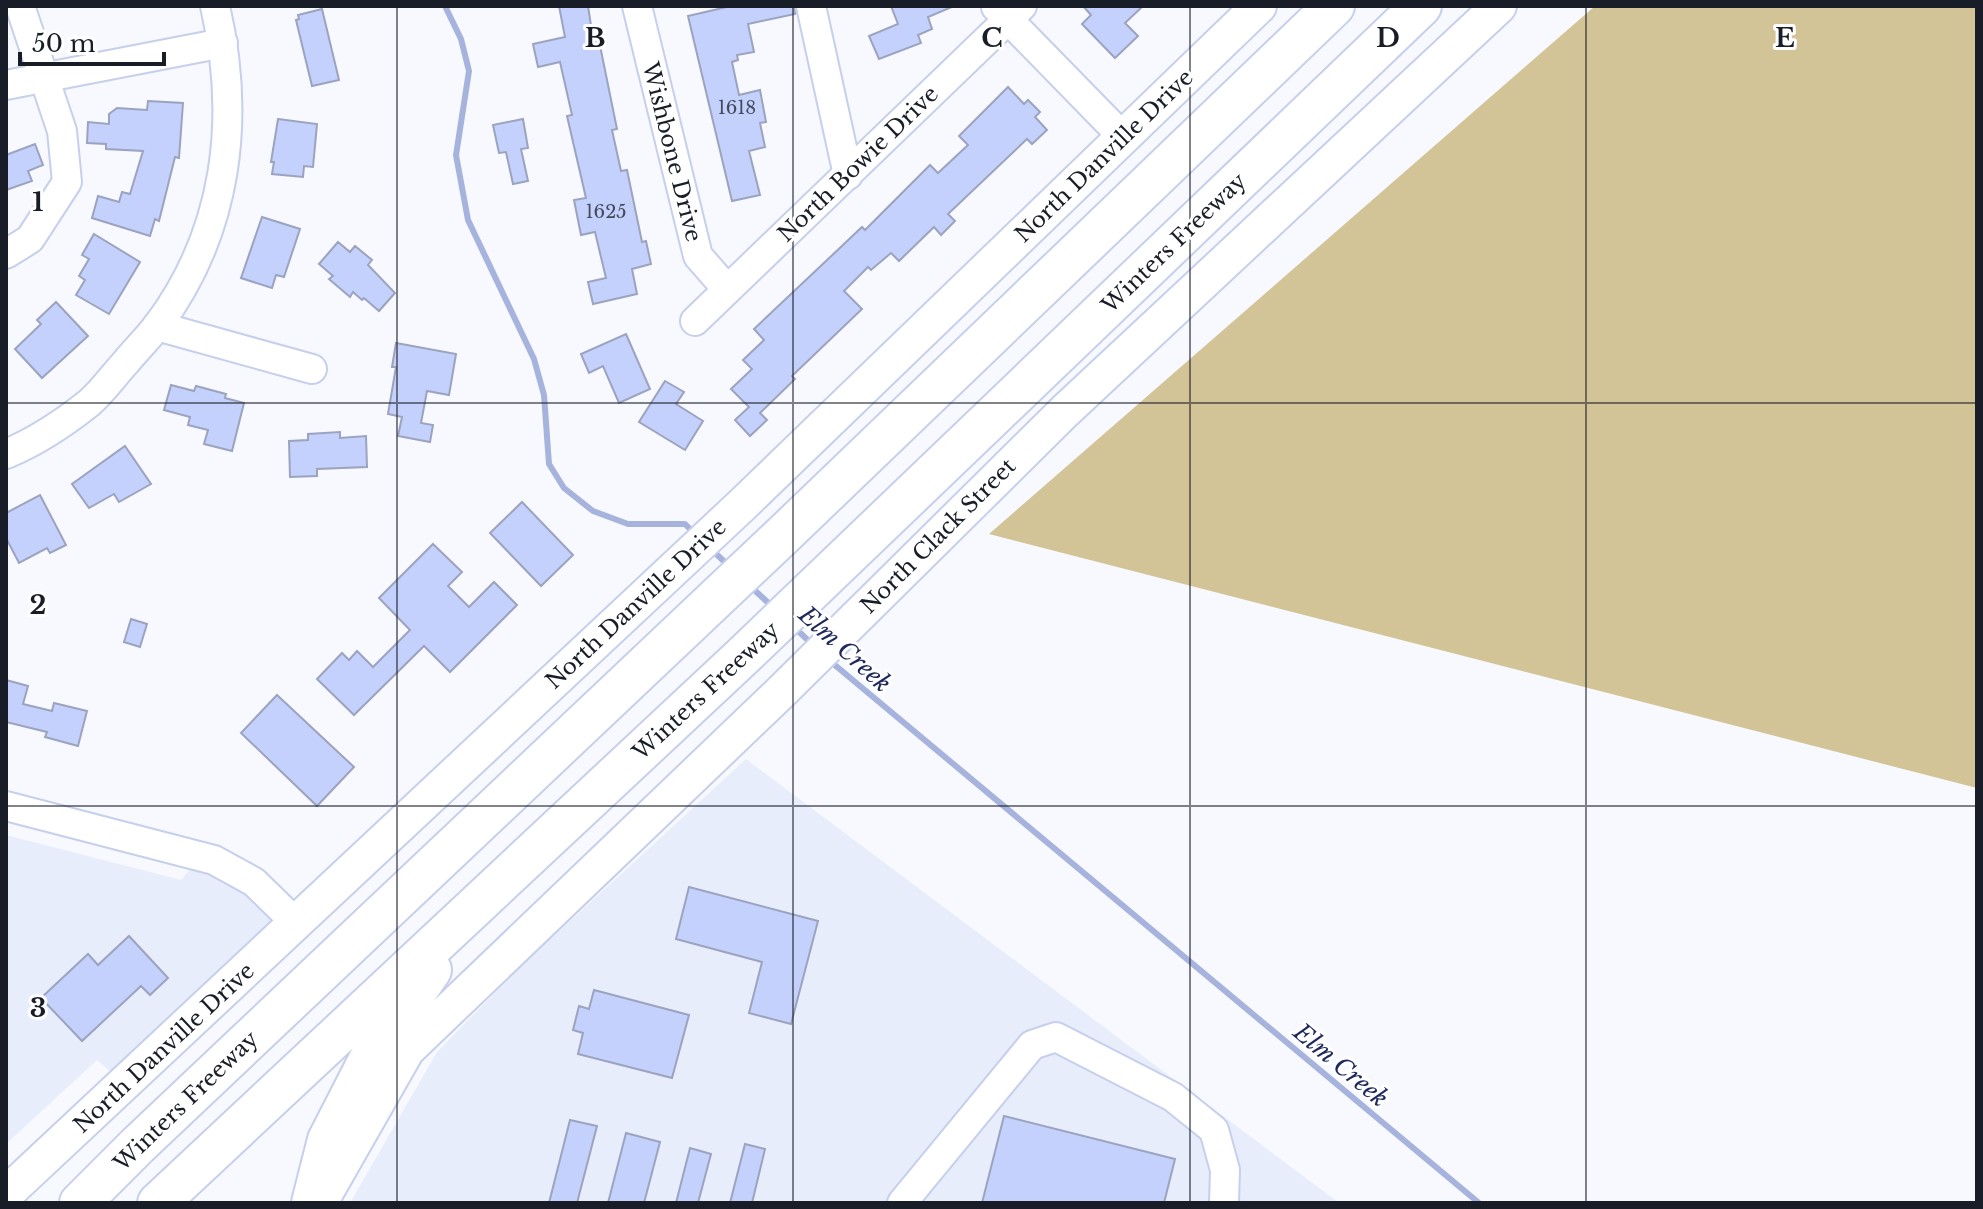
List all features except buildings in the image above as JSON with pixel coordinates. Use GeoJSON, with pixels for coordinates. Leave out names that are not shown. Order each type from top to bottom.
{"type":"FeatureCollection","features":[{"type":"Feature","properties":{"kind":"highway","name":"Winters Freeway"},"geometry":{"type":"LineString","coordinates":[[80,1203],[702,613],[1334,6]]}},
{"type":"Feature","properties":{"kind":"highway","name":"Winters Freeway"},"geometry":{"type":"LineString","coordinates":[[158,1203],[743,656],[1421,6]]}},
{"type":"Feature","properties":{"kind":"highway"},"geometry":{"type":"LineString","coordinates":[[312,1203],[328,1140],[370,1058],[424,979],[512,872]]}},
{"type":"Feature","properties":{"kind":"main road","name":"North Danville Drive"},"geometry":{"type":"LineString","coordinates":[[6,1194],[742,505],[1259,6]]}},
{"type":"Feature","properties":{"kind":"main road","name":"North Clack Street"},"geometry":{"type":"LineString","coordinates":[[320,1203],[407,1050],[780,693],[1065,411],[1499,6]]}},
{"type":"Feature","properties":{"kind":"street"},"geometry":{"type":"LineString","coordinates":[[6,254],[30,239],[67,182],[62,131],[20,6]]}},
{"type":"Feature","properties":{"kind":"street"},"geometry":{"type":"LineString","coordinates":[[6,454],[27,445],[91,401],[157,326],[199,254],[219,199],[226,154],[223,43],[215,6]]}},
{"type":"Feature","properties":{"kind":"street","name":"Wishbone Drive"},"geometry":{"type":"LineString","coordinates":[[637,6],[698,256],[726,288]]}},
{"type":"Feature","properties":{"kind":"street"},"geometry":{"type":"LineString","coordinates":[[811,6],[848,175]]}},
{"type":"Feature","properties":{"kind":"street"},"geometry":{"type":"LineString","coordinates":[[1008,11],[1123,137]]}},
{"type":"Feature","properties":{"kind":"street","name":"North Bowie Drive"},"geometry":{"type":"LineString","coordinates":[[695,321],[726,288],[848,175],[1008,11]]}},
{"type":"Feature","properties":{"kind":"street"},"geometry":{"type":"LineString","coordinates":[[6,85],[223,43]]}},
{"type":"Feature","properties":{"kind":"street"},"geometry":{"type":"LineString","coordinates":[[157,326],[312,369]]}},
{"type":"Feature","properties":{"kind":"street"},"geometry":{"type":"LineString","coordinates":[[6,806],[214,860],[254,882],[296,923]]}},
{"type":"Feature","properties":{"kind":"street"},"geometry":{"type":"LineString","coordinates":[[902,1203],[1032,1045],[1056,1037],[1173,1097],[1214,1130],[1225,1170],[1224,1203]]}},
{"type":"Feature","properties":{"kind":"shaded area"},"geometry":{"type":"Polygon","coordinates":[[[1595,6],[1977,6],[1977,788],[989,534],[1595,6]]]}},
{"type":"Feature","properties":{"kind":"shaded area"},"geometry":{"type":"Polygon","coordinates":[[[746,759],[1339,1203],[350,1203],[437,1052],[517,970],[746,759]]]}},
{"type":"Feature","properties":{"kind":"shaded area"},"geometry":{"type":"Polygon","coordinates":[[[6,835],[181,880],[192,867],[207,871],[247,894],[271,920],[269,926],[116,1076],[97,1060],[6,1144],[6,835]]]}},
{"type":"Feature","properties":{"kind":"waterway","name":"Elm Creek"},"geometry":{"type":"LineString","coordinates":[[445,6],[461,39],[469,71],[456,155],[468,220],[534,359],[544,395],[549,464],[564,488],[593,511],[628,524],[685,524],[696,535]]}},
{"type":"Feature","properties":{"kind":"waterway","name":"Elm Creek"},"geometry":{"type":"LineString","coordinates":[[710,548],[731,568]]}},
{"type":"Feature","properties":{"kind":"waterway","name":"Elm Creek"},"geometry":{"type":"LineString","coordinates":[[751,587],[775,609]]}},
{"type":"Feature","properties":{"kind":"waterway","name":"Elm Creek"},"geometry":{"type":"LineString","coordinates":[[795,628],[813,645]]}},
{"type":"Feature","properties":{"kind":"waterway","name":"Elm Creek"},"geometry":{"type":"LineString","coordinates":[[830,661],[1479,1203]]}}]}
